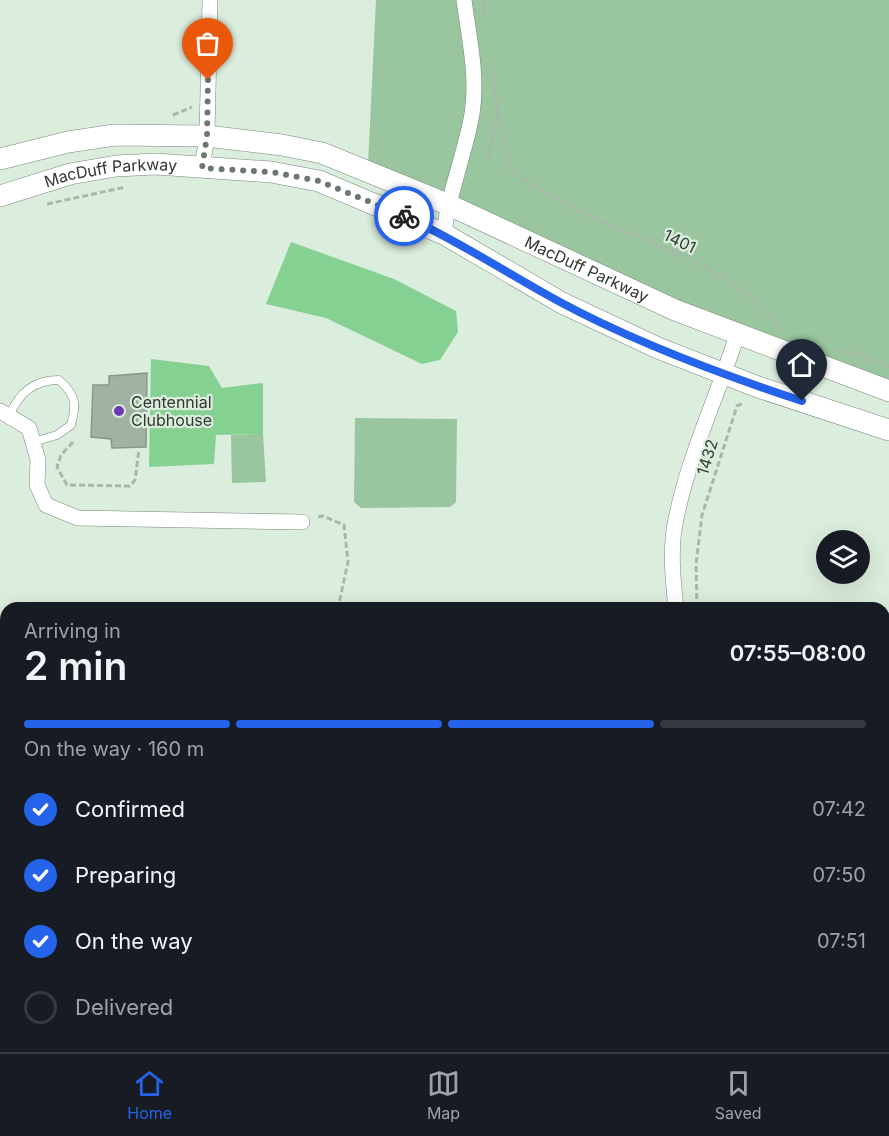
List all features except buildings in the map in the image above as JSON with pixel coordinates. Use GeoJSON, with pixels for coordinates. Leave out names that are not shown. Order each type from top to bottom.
{"type":"FeatureCollection","features":[{"type":"Feature","properties":{"kind":"street"},"geometry":{"type":"LineString","coordinates":[[202,168],[207,136],[210,0]]}},
{"type":"Feature","properties":{"kind":"street"},"geometry":{"type":"LineString","coordinates":[[444,234],[447,204],[464,153],[475,83],[464,0]]}},
{"type":"Feature","properties":{"kind":"street","name":"MacDuff Parkway"},"geometry":{"type":"LineString","coordinates":[[0,159],[68,142],[116,135],[207,136],[282,145],[322,153],[447,204],[581,268],[737,335],[889,391]]}},
{"type":"Feature","properties":{"kind":"street","name":"MacDuff Parkway"},"geometry":{"type":"LineString","coordinates":[[0,196],[70,174],[116,166],[156,164],[271,172],[319,181],[444,234],[562,303],[658,348],[758,387],[889,430]]}},
{"type":"Feature","properties":{"kind":"street"},"geometry":{"type":"LineString","coordinates":[[675,602],[673,579],[675,526],[688,471],[737,335]]}},
{"type":"Feature","properties":{"kind":"street"},"geometry":{"type":"LineString","coordinates":[[5,413],[29,428],[38,460],[37,485],[46,505],[78,518],[302,522]]}},
{"type":"Feature","properties":{"kind":"lane"},"geometry":{"type":"LineString","coordinates":[[5,413],[28,388],[44,380],[59,380],[73,392],[76,408],[71,425],[57,435],[33,442]]}},
{"type":"Feature","properties":{"kind":"path","name":"1401"},"geometry":{"type":"LineString","coordinates":[[488,160],[497,108],[501,133],[513,173],[583,213],[675,251],[726,279],[771,315],[780,328],[791,332]]}},
{"type":"Feature","properties":{"kind":"path"},"geometry":{"type":"LineString","coordinates":[[772,348],[780,328]]}},
{"type":"Feature","properties":{"kind":"path"},"geometry":{"type":"LineString","coordinates":[[836,348],[889,366]]}},
{"type":"Feature","properties":{"kind":"path","name":"1432"},"geometry":{"type":"LineString","coordinates":[[697,602],[696,564],[702,515],[737,406],[753,399],[758,387]]}},
{"type":"Feature","properties":{"kind":"path"},"geometry":{"type":"LineString","coordinates":[[302,522],[323,516],[344,525],[348,562],[339,602]]}},
{"type":"Feature","properties":{"kind":"shaded area"},"geometry":{"type":"Polygon","coordinates":[[[376,0],[889,0],[889,391],[737,335],[368,165],[376,0]]]}},
{"type":"Feature","properties":{"kind":"shaded area"},"geometry":{"type":"Polygon","coordinates":[[[291,242],[394,279],[456,311],[458,332],[440,360],[422,364],[326,318],[266,304],[291,242]]]}},
{"type":"Feature","properties":{"kind":"shaded area"},"geometry":{"type":"Polygon","coordinates":[[[151,359],[209,366],[222,388],[263,383],[263,434],[216,435],[214,464],[149,467],[151,359]]]}},
{"type":"Feature","properties":{"kind":"shaded area"},"geometry":{"type":"Polygon","coordinates":[[[355,418],[457,419],[456,502],[450,507],[361,508],[354,502],[355,418]]]}},
{"type":"Feature","properties":{"kind":"shaded area"},"geometry":{"type":"Polygon","coordinates":[[[263,434],[266,482],[232,483],[231,435],[263,434]]]}},
{"type":"Feature","properties":{"kind":"way so far"},"geometry":{"type":"LineString","coordinates":[[208,80],[207,136],[202,168],[271,172],[319,181],[404,216]]}},
{"type":"Feature","properties":{"kind":"place","name":"Centennial Clubhouse"},"geometry":{"type":"Point","coordinates":[119,411]}},
{"type":"Feature","properties":{"kind":"route"},"geometry":{"type":"LineString","coordinates":[[404,216],[444,234],[562,303],[658,348],[758,387],[802,401]]}}]}
